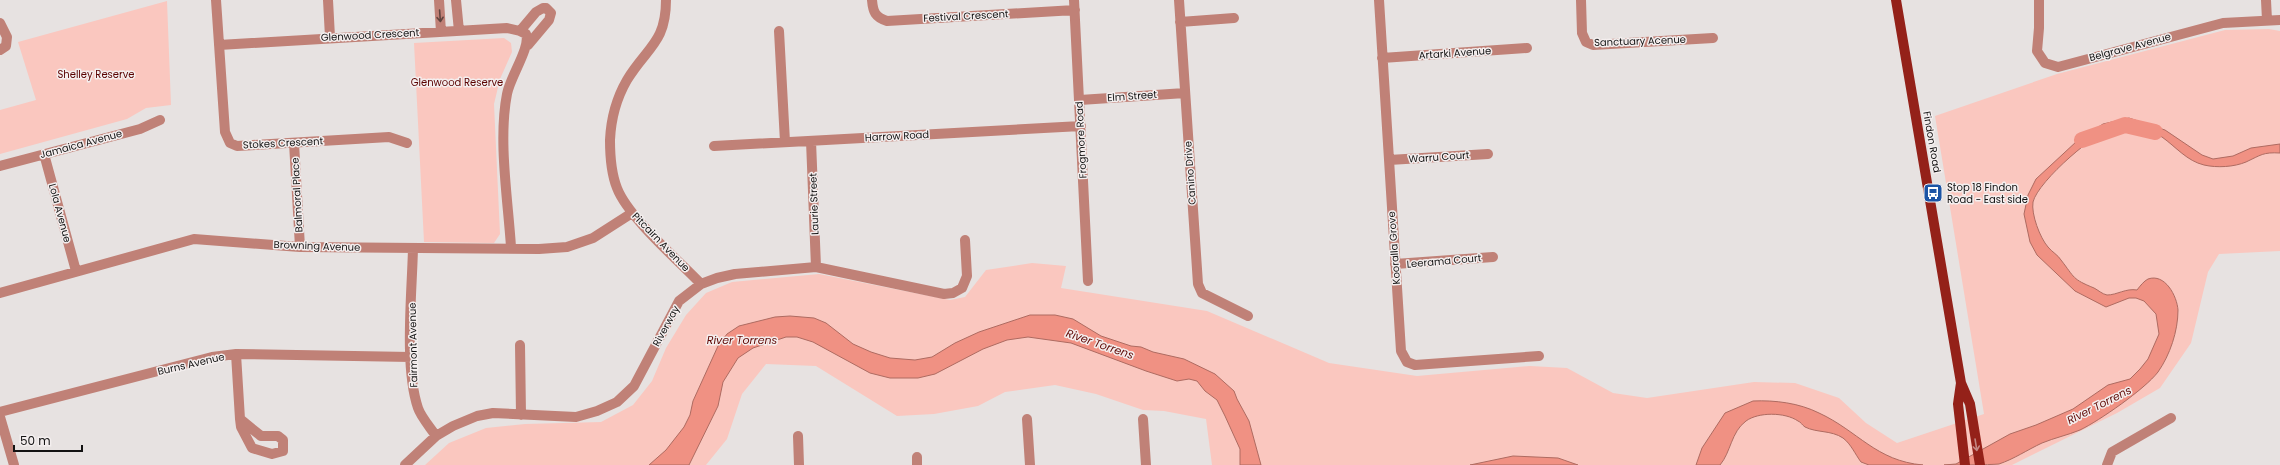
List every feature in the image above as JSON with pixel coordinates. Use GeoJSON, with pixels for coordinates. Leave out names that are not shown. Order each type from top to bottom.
{"type":"FeatureCollection","features":[{"type":"Feature","properties":{"kind":"main road","name":"Findon Road"},"geometry":{"type":"LineString","coordinates":[[1896,0],[1961,383],[1970,404],[1980,465]]}},
{"type":"Feature","properties":{"kind":"main road","name":"Findon Road"},"geometry":{"type":"LineString","coordinates":[[1961,383],[1958,404],[1965,465]]}},
{"type":"Feature","properties":{"kind":"street","name":"Stokes Crescent"},"geometry":{"type":"LineString","coordinates":[[216,0],[225,132],[230,143],[237,146],[389,137],[407,143]]}},
{"type":"Feature","properties":{"kind":"street"},"geometry":{"type":"LineString","coordinates":[[328,0],[330,37]]}},
{"type":"Feature","properties":{"kind":"street"},"geometry":{"type":"LineString","coordinates":[[439,0],[441,32]]}},
{"type":"Feature","properties":{"kind":"street"},"geometry":{"type":"LineString","coordinates":[[456,0],[459,31]]}},
{"type":"Feature","properties":{"kind":"street","name":"Pitcairn Avenue"},"geometry":{"type":"LineString","coordinates":[[666,0],[663,30],[656,43],[628,79],[616,101],[611,125],[612,173],[617,190],[632,214],[701,284]]}},
{"type":"Feature","properties":{"kind":"street","name":"Festival Crescent"},"geometry":{"type":"LineString","coordinates":[[872,0],[873,11],[879,19],[886,21],[1074,5]]}},
{"type":"Feature","properties":{"kind":"street","name":"Canino Drive"},"geometry":{"type":"LineString","coordinates":[[1179,0],[1198,284],[1202,294],[1248,316]]}},
{"type":"Feature","properties":{"kind":"street","name":"Kooralla Grove"},"geometry":{"type":"LineString","coordinates":[[1379,0],[1401,351],[1407,362],[1415,365],[1539,356]]}},
{"type":"Feature","properties":{"kind":"street","name":"Sanctuary Acenue"},"geometry":{"type":"LineString","coordinates":[[1581,0],[1582,33],[1586,42],[1593,44],[1713,38]]}},
{"type":"Feature","properties":{"kind":"street","name":"Belgrave Avenue"},"geometry":{"type":"LineString","coordinates":[[2038,0],[2040,28],[2037,51],[2045,63],[2058,67],[2223,23],[2280,20]]}},
{"type":"Feature","properties":{"kind":"street"},"geometry":{"type":"LineString","coordinates":[[2266,0],[2267,20]]}},
{"type":"Feature","properties":{"kind":"street","name":"Frogmore Road"},"geometry":{"type":"LineString","coordinates":[[1074,5],[1088,281]]}},
{"type":"Feature","properties":{"kind":"street"},"geometry":{"type":"LineString","coordinates":[[511,248],[504,110],[509,86],[528,45],[549,20],[551,13],[546,8],[538,10],[520,31],[526,34],[528,45]]}},
{"type":"Feature","properties":{"kind":"street"},"geometry":{"type":"LineString","coordinates":[[1180,22],[1234,18]]}},
{"type":"Feature","properties":{"kind":"street"},"geometry":{"type":"LineString","coordinates":[[0,23],[7,38],[3,48]]}},
{"type":"Feature","properties":{"kind":"street","name":"Glenwood Crescent"},"geometry":{"type":"LineString","coordinates":[[219,44],[507,28],[520,31]]}},
{"type":"Feature","properties":{"kind":"street"},"geometry":{"type":"LineString","coordinates":[[779,31],[785,142]]}},
{"type":"Feature","properties":{"kind":"street","name":"Artarki Avenue"},"geometry":{"type":"LineString","coordinates":[[1382,58],[1527,48]]}},
{"type":"Feature","properties":{"kind":"street","name":"Elm Street"},"geometry":{"type":"LineString","coordinates":[[1080,100],[1185,93]]}},
{"type":"Feature","properties":{"kind":"street","name":"Jamaica Avenue"},"geometry":{"type":"LineString","coordinates":[[0,166],[140,129],[160,120]]}},
{"type":"Feature","properties":{"kind":"street","name":"Harrow Road"},"geometry":{"type":"LineString","coordinates":[[714,146],[1081,126]]}},
{"type":"Feature","properties":{"kind":"street","name":"Laurie Street"},"geometry":{"type":"LineString","coordinates":[[811,141],[816,267]]}},
{"type":"Feature","properties":{"kind":"street","name":"Balmoral Place"},"geometry":{"type":"LineString","coordinates":[[294,143],[300,247]]}},
{"type":"Feature","properties":{"kind":"street","name":"Lola Avenue"},"geometry":{"type":"LineString","coordinates":[[44,154],[76,271]]}},
{"type":"Feature","properties":{"kind":"street","name":"Warru Court"},"geometry":{"type":"LineString","coordinates":[[1389,160],[1488,154]]}},
{"type":"Feature","properties":{"kind":"street","name":"Browning Avenue"},"geometry":{"type":"LineString","coordinates":[[0,293],[194,239],[300,247],[539,249],[567,247],[593,238],[632,214]]}},
{"type":"Feature","properties":{"kind":"street","name":"Riverway"},"geometry":{"type":"LineString","coordinates":[[405,465],[436,436],[453,426],[477,416],[493,413],[576,417],[597,411],[617,402],[634,386],[679,301],[701,284],[735,274],[816,267],[944,294],[953,293],[962,288],[967,276],[965,240]]}},
{"type":"Feature","properties":{"kind":"street","name":"Fairmont Avenue"},"geometry":{"type":"LineString","coordinates":[[413,248],[411,357],[412,389],[418,410],[436,436]]}},
{"type":"Feature","properties":{"kind":"street","name":"Leerama Court"},"geometry":{"type":"LineString","coordinates":[[1395,264],[1493,257]]}},
{"type":"Feature","properties":{"kind":"street"},"geometry":{"type":"LineString","coordinates":[[520,345],[521,415]]}},
{"type":"Feature","properties":{"kind":"street"},"geometry":{"type":"LineString","coordinates":[[236,354],[240,419]]}},
{"type":"Feature","properties":{"kind":"street","name":"Burns Avenue"},"geometry":{"type":"LineString","coordinates":[[0,412],[212,357],[236,354],[411,357]]}},
{"type":"Feature","properties":{"kind":"street"},"geometry":{"type":"LineString","coordinates":[[0,417],[14,465]]}},
{"type":"Feature","properties":{"kind":"street"},"geometry":{"type":"LineString","coordinates":[[2107,465],[2112,452],[2171,418]]}},
{"type":"Feature","properties":{"kind":"street"},"geometry":{"type":"LineString","coordinates":[[1026,419],[1030,465]]}},
{"type":"Feature","properties":{"kind":"street"},"geometry":{"type":"LineString","coordinates":[[1143,419],[1146,465]]}},
{"type":"Feature","properties":{"kind":"street"},"geometry":{"type":"LineString","coordinates":[[798,436],[799,465]]}},
{"type":"Feature","properties":{"kind":"green space","name":"Shelley Reserve"},"geometry":{"type":"Polygon","coordinates":[[[167,1],[171,105],[146,108],[127,119],[0,154],[0,110],[36,100],[18,42],[167,1]]]}},
{"type":"Feature","properties":{"kind":"green space"},"geometry":{"type":"Polygon","coordinates":[[[2269,29],[2280,31],[2280,251],[2219,254],[2208,272],[2191,343],[2160,388],[2117,413],[2012,465],[1212,465],[1206,419],[1164,411],[1143,410],[1096,394],[1055,385],[1005,392],[978,406],[934,414],[897,416],[816,366],[766,364],[742,394],[727,439],[706,465],[425,465],[449,443],[486,428],[525,424],[601,422],[633,405],[652,381],[666,348],[686,315],[706,293],[732,282],[819,274],[950,300],[965,297],[986,270],[1032,263],[1066,266],[1061,288],[1207,311],[1329,363],[1417,376],[1530,366],[1567,368],[1613,393],[1647,398],[1754,382],[1795,383],[1839,398],[1866,423],[1897,443],[1984,414],[1935,116],[2057,74],[2225,30],[2269,29]]]}},
{"type":"Feature","properties":{"kind":"green space","name":"Glenwood Reserve"},"geometry":{"type":"Polygon","coordinates":[[[504,38],[511,43],[512,52],[500,79],[494,104],[500,234],[494,243],[424,242],[414,43],[504,38]]]}},
{"type":"Feature","properties":{"kind":"water","name":"River Torrens"},"geometry":{"type":"Polygon","coordinates":[[[2129,118],[2165,130],[2202,155],[2213,159],[2233,156],[2251,148],[2280,144],[2280,153],[2262,154],[2236,165],[2209,166],[2192,160],[2158,135],[2141,128],[2129,125],[2119,125],[2097,136],[2057,169],[2037,193],[2033,202],[2033,213],[2045,243],[2060,258],[2074,277],[2107,295],[2129,290],[2137,290],[2148,279],[2160,279],[2165,282],[2173,292],[2178,310],[2177,326],[2170,350],[2158,372],[2152,379],[2110,412],[2088,426],[2042,443],[1999,464],[1944,465],[1956,464],[2010,434],[2036,425],[2073,409],[2108,385],[2130,379],[2148,359],[2159,334],[2156,314],[2144,301],[2136,298],[2129,298],[2106,307],[2075,291],[2037,255],[2030,242],[2024,214],[2028,195],[2036,179],[2077,141],[2103,124],[2129,118]]]}},
{"type":"Feature","properties":{"kind":"water","name":"River Torrens"},"geometry":{"type":"Polygon","coordinates":[[[1030,315],[1055,315],[1073,319],[1101,336],[1131,346],[1141,347],[1153,352],[1184,359],[1215,374],[1234,391],[1249,421],[1261,465],[1240,465],[1240,449],[1217,400],[1205,391],[1197,381],[1189,379],[1177,381],[1071,343],[1028,337],[1007,340],[983,349],[935,374],[918,378],[890,378],[870,373],[813,342],[797,337],[786,337],[753,348],[738,358],[723,382],[718,406],[689,465],[649,465],[666,450],[684,427],[690,415],[693,401],[718,346],[727,334],[739,326],[775,317],[790,316],[814,318],[826,323],[853,344],[871,352],[890,358],[915,360],[932,357],[955,343],[979,332],[1030,315]]]}},
{"type":"Feature","properties":{"kind":"water"},"geometry":{"type":"Polygon","coordinates":[[[1753,401],[1787,403],[1819,413],[1833,420],[1880,452],[1892,458],[1923,465],[1869,465],[1861,462],[1848,443],[1838,435],[1810,429],[1793,418],[1772,414],[1757,416],[1746,421],[1734,436],[1727,454],[1720,465],[1696,465],[1702,448],[1725,413],[1753,401]]]}},
{"type":"Feature","properties":{"kind":"water"},"geometry":{"type":"Polygon","coordinates":[[[1513,456],[1558,458],[1578,465],[1470,465],[1513,456]]]}},
{"type":"Feature","properties":{"kind":"waterway","name":"River Torrens"},"geometry":{"type":"LineString","coordinates":[[2082,140],[2125,125],[2155,132]]}},
{"type":"Feature","properties":{"kind":"place","name":"Stop 18 Findon Road - East side"},"geometry":{"type":"Point","coordinates":[1933,193]}}]}
